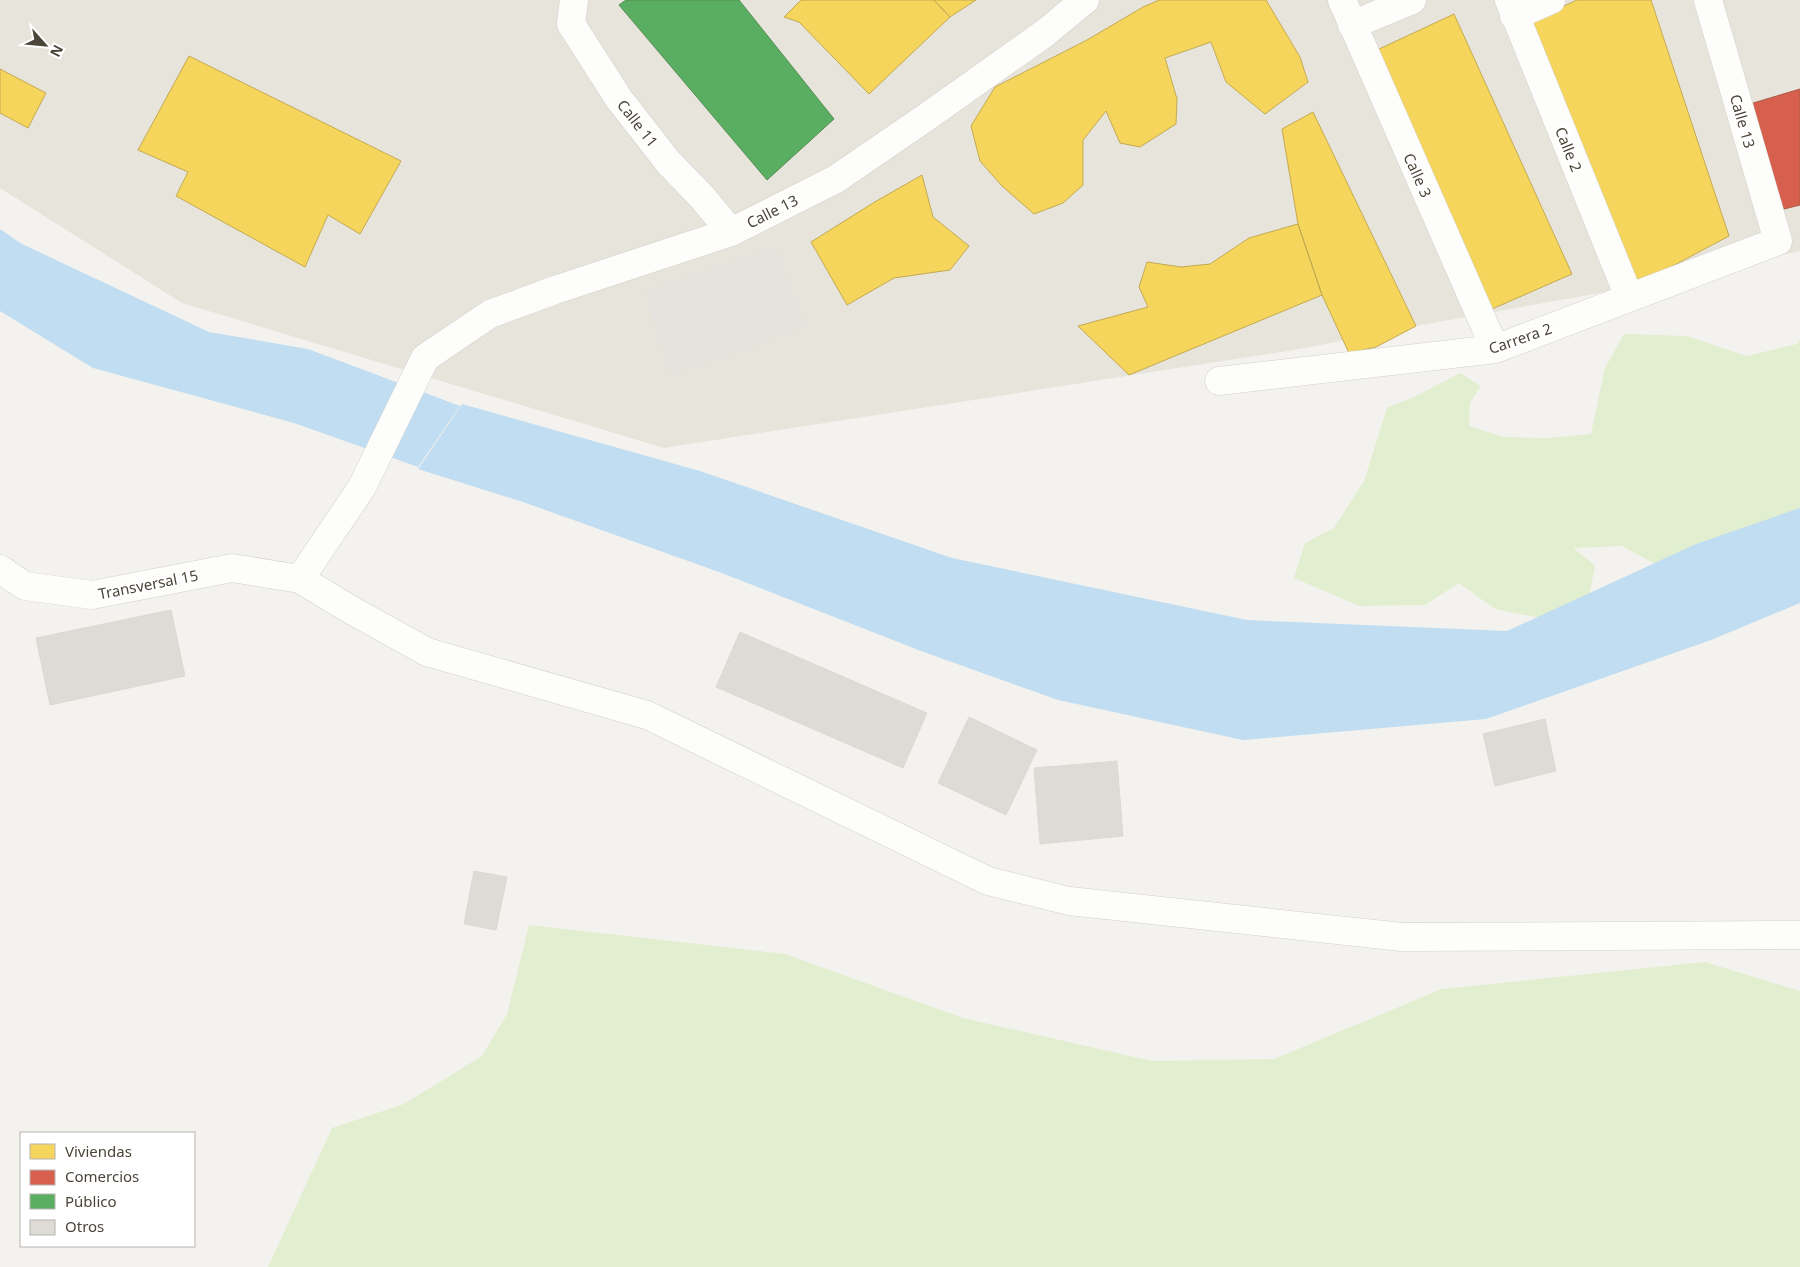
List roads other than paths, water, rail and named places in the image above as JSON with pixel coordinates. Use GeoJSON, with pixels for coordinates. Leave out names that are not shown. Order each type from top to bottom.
{"type":"FeatureCollection","features":[{"type":"Feature","properties":{"kind":"street","name":"Calle 11"},"geometry":{"type":"LineString","coordinates":[[574,0],[571,24],[619,99],[669,163],[702,197],[731,232]]}},
{"type":"Feature","properties":{"kind":"street","name":"Calle 13"},"geometry":{"type":"LineString","coordinates":[[300,579],[362,487],[425,358],[490,314],[555,290],[731,232],[836,179],[1045,33],[1085,0]]}},
{"type":"Feature","properties":{"kind":"street","name":"Calle 3"},"geometry":{"type":"LineString","coordinates":[[1342,0],[1495,349]]}},
{"type":"Feature","properties":{"kind":"street"},"geometry":{"type":"LineString","coordinates":[[1352,25],[1412,0]]}},
{"type":"Feature","properties":{"kind":"street"},"geometry":{"type":"LineString","coordinates":[[1511,8],[1551,0]]}},
{"type":"Feature","properties":{"kind":"street","name":"Calle 13"},"geometry":{"type":"LineString","coordinates":[[1708,0],[1778,241]]}},
{"type":"Feature","properties":{"kind":"street","name":"Calle 2"},"geometry":{"type":"LineString","coordinates":[[1511,8],[1630,297]]}},
{"type":"Feature","properties":{"kind":"street","name":"Carrera 2"},"geometry":{"type":"LineString","coordinates":[[1219,381],[1495,349],[1778,241]]}},
{"type":"Feature","properties":{"kind":"street","name":"Transversal 15"},"geometry":{"type":"LineString","coordinates":[[0,569],[25,586],[92,595],[232,568],[300,579]]}},
{"type":"Feature","properties":{"kind":"street"},"geometry":{"type":"LineString","coordinates":[[300,579],[427,652],[647,714],[988,881],[1069,901],[1402,937],[1800,935]]}},
{"type":"Feature","properties":{"kind":"water"},"geometry":{"type":"Polygon","coordinates":[[[0,229],[22,244],[209,332],[308,349],[460,406],[418,467],[294,423],[93,368],[0,311],[0,229]]]}},
{"type":"Feature","properties":{"kind":"water"},"geometry":{"type":"Polygon","coordinates":[[[462,404],[700,471],[952,558],[1247,620],[1507,631],[1696,544],[1800,508],[1800,603],[1711,640],[1486,719],[1243,740],[1058,700],[921,651],[719,572],[523,502],[418,469],[462,404]]]}}]}
